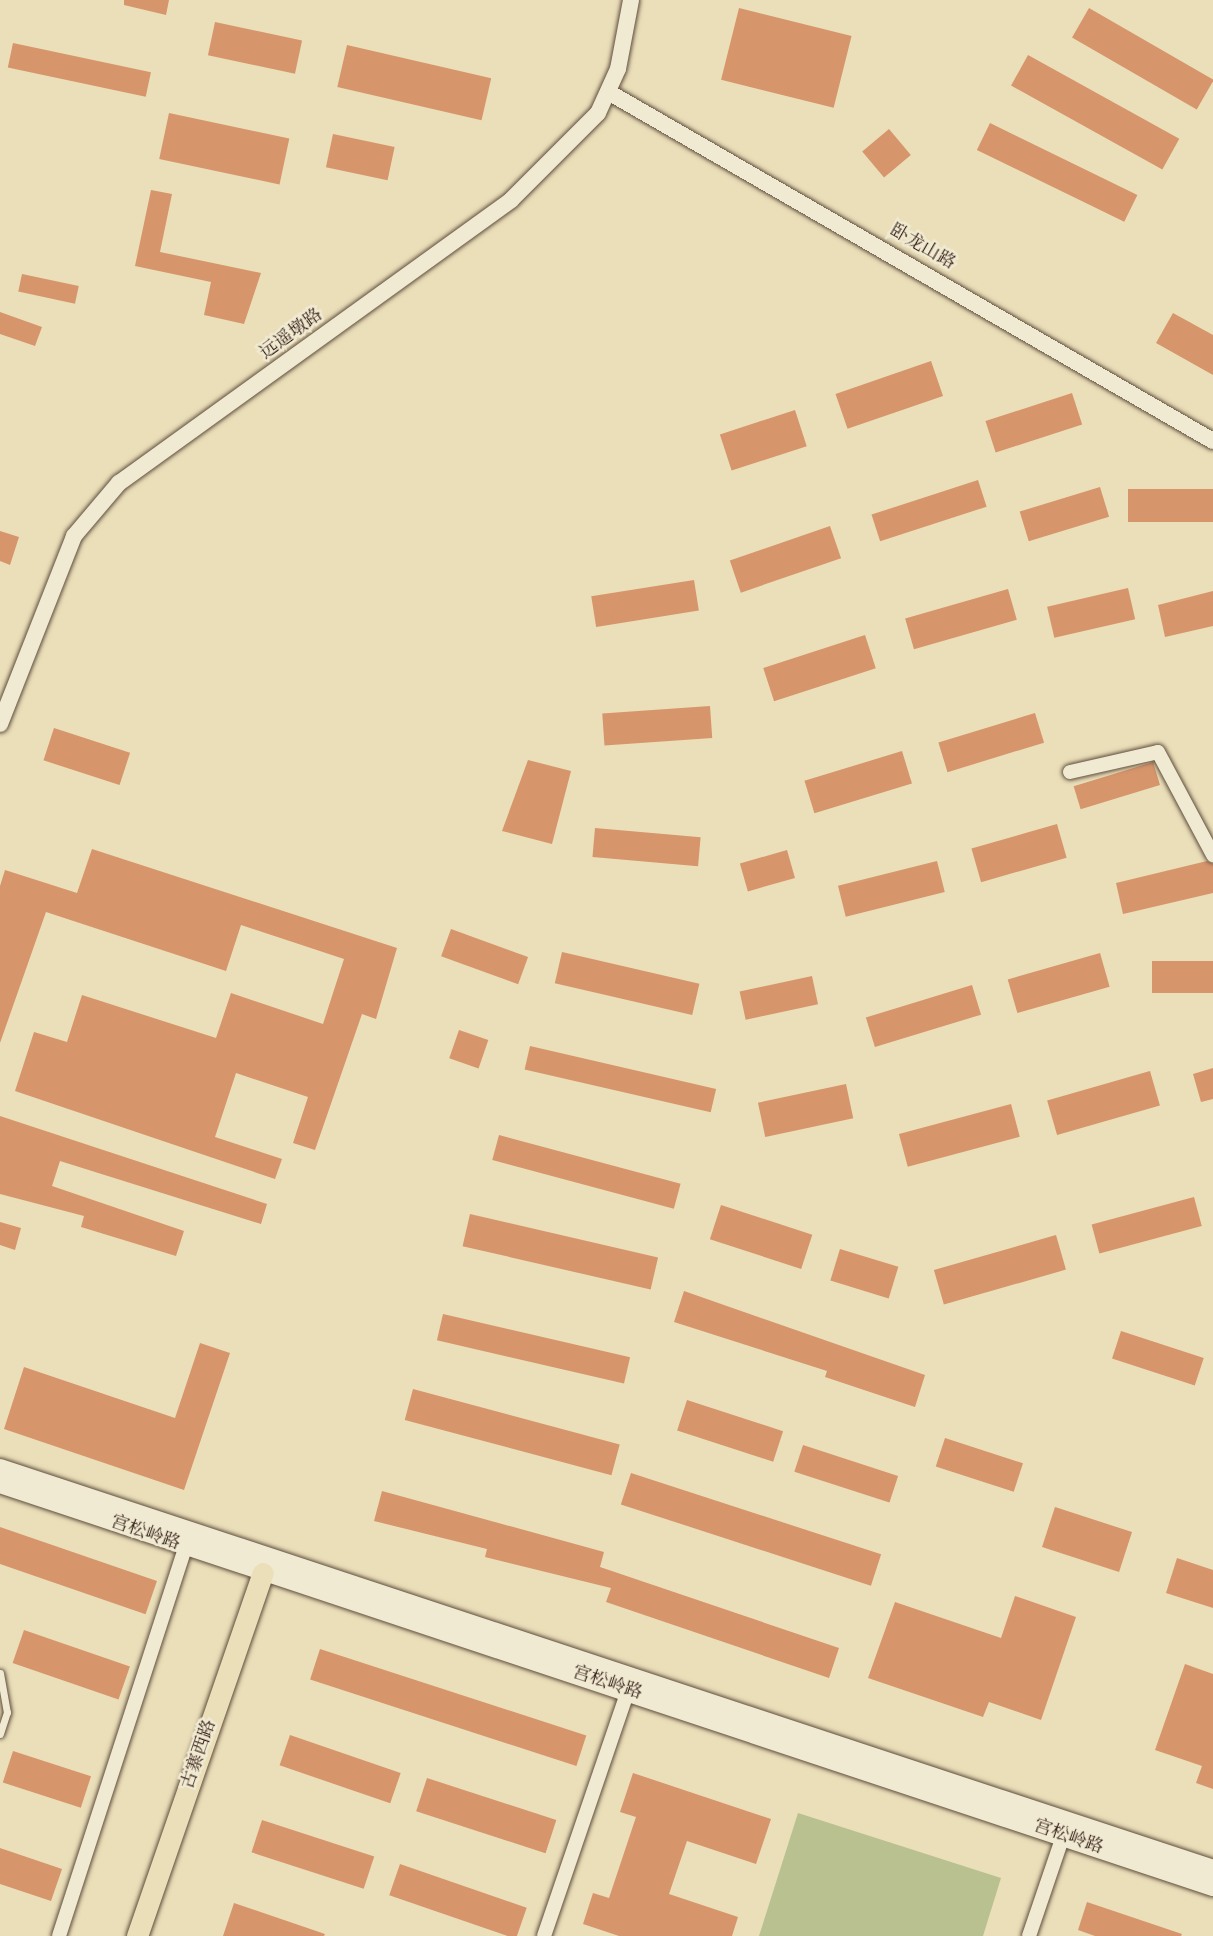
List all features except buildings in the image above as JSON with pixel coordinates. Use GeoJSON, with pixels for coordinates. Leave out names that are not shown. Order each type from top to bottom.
{"type":"FeatureCollection","features":[{"type":"Feature","properties":{"kind":"main road"},"geometry":{"type":"LineString","coordinates":[[0,1469],[1213,1870]]}},
{"type":"Feature","properties":{"kind":"main road","name":"宫松岭路"},"geometry":{"type":"LineString","coordinates":[[0,1483],[186,1548],[628,1691],[1213,1886]]}},
{"type":"Feature","properties":{"kind":"main road","name":"古寨西路"},"geometry":{"type":"LineString","coordinates":[[137,1936],[263,1573]]}},
{"type":"Feature","properties":{"kind":"street","name":"远遥墩路"},"geometry":{"type":"LineString","coordinates":[[0,724],[74,536],[119,483],[511,200],[598,112],[610,93],[631,0]]}},
{"type":"Feature","properties":{"kind":"street","name":"卧龙山路"},"geometry":{"type":"LineString","coordinates":[[610,93],[1213,441]]}},
{"type":"Feature","properties":{"kind":"street"},"geometry":{"type":"LineString","coordinates":[[1070,772],[1158,752],[1213,855]]}},
{"type":"Feature","properties":{"kind":"street"},"geometry":{"type":"LineString","coordinates":[[59,1936],[186,1548]]}},
{"type":"Feature","properties":{"kind":"street"},"geometry":{"type":"LineString","coordinates":[[544,1936],[628,1691]]}},
{"type":"Feature","properties":{"kind":"street"},"geometry":{"type":"LineString","coordinates":[[1029,1936],[1063,1836]]}},
{"type":"Feature","properties":{"kind":"lane"},"geometry":{"type":"LineString","coordinates":[[0,1673],[7,1712],[0,1734]]}},
{"type":"Feature","properties":{"kind":"green space"},"geometry":{"type":"Polygon","coordinates":[[[798,1813],[1001,1878],[983,1936],[759,1936],[798,1813]]]}}]}
